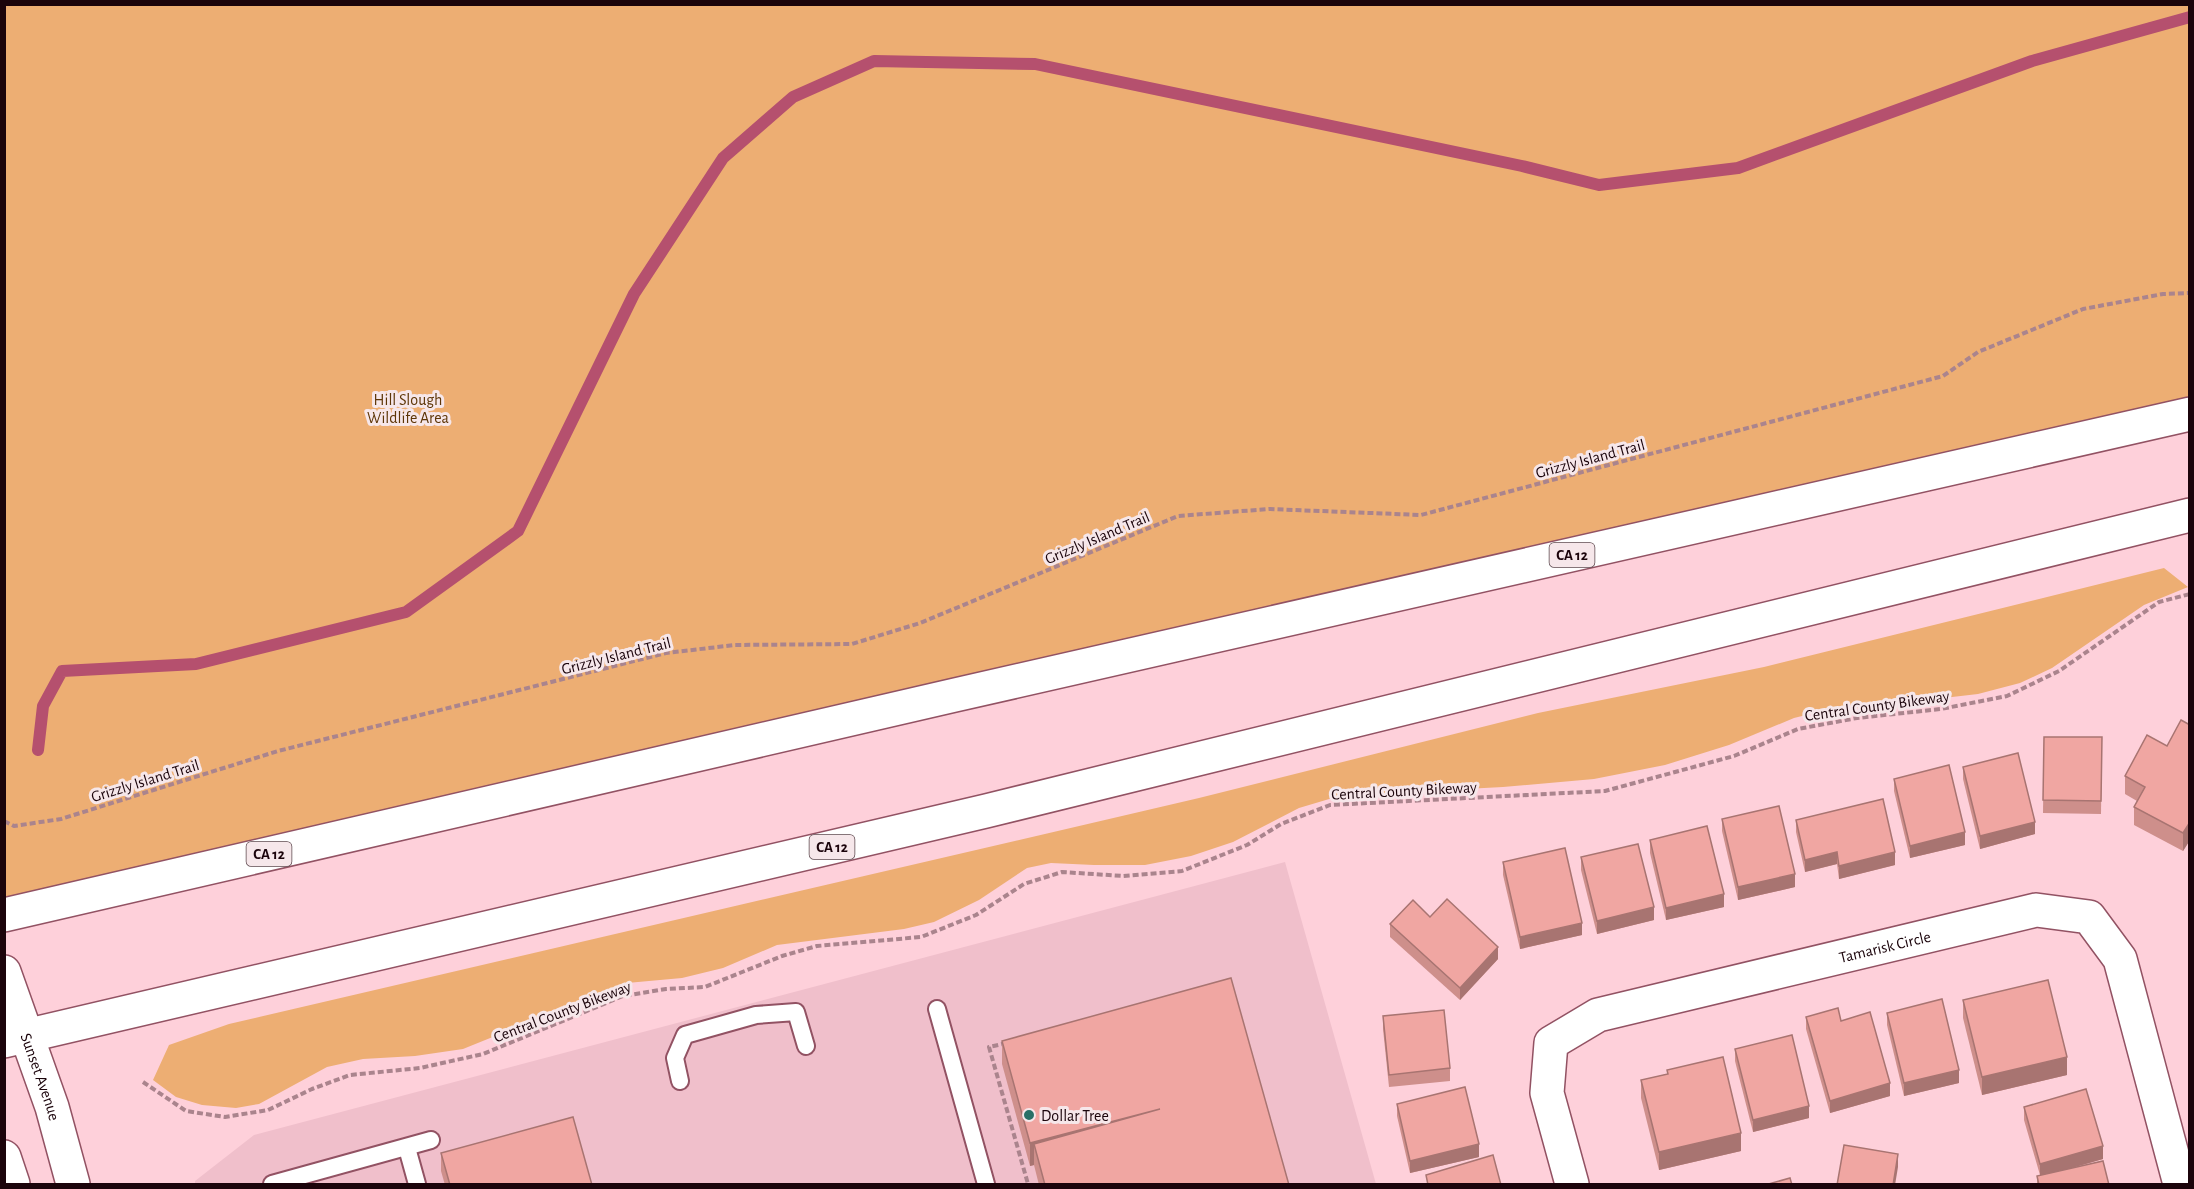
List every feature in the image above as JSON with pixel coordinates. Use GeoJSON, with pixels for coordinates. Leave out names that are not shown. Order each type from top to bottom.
{"type":"FeatureCollection","features":[{"type":"Feature","properties":{"kind":"main road","name":"CA 12"},"geometry":{"type":"LineString","coordinates":[[4,915],[2190,414]]}},
{"type":"Feature","properties":{"kind":"main road","name":"CA 12"},"geometry":{"type":"LineString","coordinates":[[16,1038],[986,811],[2190,515]]}},
{"type":"Feature","properties":{"kind":"main road","name":"Tamarisk Circle"},"geometry":{"type":"LineString","coordinates":[[1572,1185],[1546,1093],[1551,1043],[1598,1015],[2036,910],[2089,917],[2120,959],[2180,1185]]}},
{"type":"Feature","properties":{"kind":"main road","name":"Sunset Avenue"},"geometry":{"type":"LineString","coordinates":[[4,972],[16,1038],[52,1107],[73,1185]]}},
{"type":"Feature","properties":{"kind":"main road"},"geometry":{"type":"LineString","coordinates":[[4,1157],[13,1185]]}},
{"type":"Feature","properties":{"kind":"lane"},"geometry":{"type":"LineString","coordinates":[[937,1009],[986,1185]]}},
{"type":"Feature","properties":{"kind":"lane"},"geometry":{"type":"LineString","coordinates":[[680,1082],[675,1058],[684,1035],[756,1015],[796,1012],[806,1046]]}},
{"type":"Feature","properties":{"kind":"lane"},"geometry":{"type":"LineString","coordinates":[[275,1184],[313,1179],[431,1140]]}},
{"type":"Feature","properties":{"kind":"lane"},"geometry":{"type":"LineString","coordinates":[[407,1148],[417,1185]]}},
{"type":"Feature","properties":{"kind":"path","name":"Grizzly Island Trail"},"geometry":{"type":"LineString","coordinates":[[4,821],[14,826],[62,819],[278,752],[666,653],[735,645],[852,644],[920,623],[1178,516],[1269,509],[1421,515],[1943,376],[1978,352],[2083,309],[2163,294],[2190,293]]}},
{"type":"Feature","properties":{"kind":"path","name":"Central County Bikeway"},"geometry":{"type":"LineString","coordinates":[[143,1082],[186,1112],[225,1117],[268,1110],[350,1074],[420,1068],[483,1054],[623,996],[666,989],[705,987],[782,956],[817,946],[921,937],[976,915],[1024,884],[1062,872],[1123,876],[1182,871],[1247,845],[1281,824],[1330,805],[1605,791],[1734,756],[1798,729],[1857,717],[1941,709],[2007,696],[2059,671],[2159,602],[2190,594]]}},
{"type":"Feature","properties":{"kind":"path"},"geometry":{"type":"LineString","coordinates":[[1011,1041],[989,1047],[1028,1185]]}},
{"type":"Feature","properties":{"kind":"shaded area"},"geometry":{"type":"Polygon","coordinates":[[[1285,862],[1376,1184],[195,1184],[195,1181],[254,1135],[1285,862]]]}},
{"type":"Feature","properties":{"kind":"green space","name":"Hill Slough Wildlife Area"},"geometry":{"type":"Polygon","coordinates":[[[4,5],[2189,5],[2189,414],[5,915],[4,5]]]}},
{"type":"Feature","properties":{"kind":"green space"},"geometry":{"type":"Polygon","coordinates":[[[2164,568],[2188,587],[2144,605],[2052,668],[2020,683],[1978,694],[1814,713],[1794,718],[1729,745],[1665,765],[1594,779],[1503,787],[1346,794],[1299,808],[1233,842],[1191,856],[1145,865],[1051,863],[1027,868],[979,900],[934,922],[904,929],[777,945],[723,968],[682,978],[627,983],[463,1049],[415,1056],[363,1059],[327,1067],[259,1104],[236,1108],[202,1105],[176,1097],[153,1080],[169,1045],[229,1024],[1199,798],[1538,713],[1764,667],[2164,568]]]}},
{"type":"Feature","properties":{"kind":"building"},"geometry":{"type":"Polygon","coordinates":[[[2181,720],[2190,725],[2190,822],[2183,833],[2134,807],[2145,787],[2125,776],[2147,735],[2167,746],[2181,720]]]}},
{"type":"Feature","properties":{"kind":"building"},"geometry":{"type":"Polygon","coordinates":[[[2044,737],[2102,737],[2101,801],[2043,800],[2044,737]]]}},
{"type":"Feature","properties":{"kind":"building"},"geometry":{"type":"Polygon","coordinates":[[[2018,753],[2035,822],[1980,836],[1963,767],[2018,753]]]}},
{"type":"Feature","properties":{"kind":"building"},"geometry":{"type":"Polygon","coordinates":[[[1949,765],[1965,832],[1910,846],[1894,779],[1949,765]]]}},
{"type":"Feature","properties":{"kind":"building"},"geometry":{"type":"Polygon","coordinates":[[[1883,799],[1895,852],[1839,866],[1837,852],[1805,860],[1796,820],[1883,799]]]}},
{"type":"Feature","properties":{"kind":"building"},"geometry":{"type":"Polygon","coordinates":[[[1779,806],[1795,874],[1738,887],[1722,819],[1779,806]]]}},
{"type":"Feature","properties":{"kind":"building"},"geometry":{"type":"Polygon","coordinates":[[[1707,826],[1724,894],[1666,908],[1650,840],[1707,826]]]}},
{"type":"Feature","properties":{"kind":"building"},"geometry":{"type":"Polygon","coordinates":[[[1638,844],[1654,907],[1597,921],[1581,857],[1638,844]]]}},
{"type":"Feature","properties":{"kind":"building"},"geometry":{"type":"Polygon","coordinates":[[[1565,848],[1582,923],[1520,937],[1503,862],[1565,848]]]}},
{"type":"Feature","properties":{"kind":"building"},"geometry":{"type":"Polygon","coordinates":[[[1447,899],[1498,947],[1460,988],[1390,924],[1413,900],[1430,917],[1447,899]]]}},
{"type":"Feature","properties":{"kind":"building"},"geometry":{"type":"Polygon","coordinates":[[[1231,978],[1289,1185],[1045,1185],[1034,1144],[1160,1109],[1030,1143],[1002,1041],[1231,978]]]}},
{"type":"Feature","properties":{"kind":"building"},"geometry":{"type":"Polygon","coordinates":[[[2048,980],[2067,1057],[1982,1077],[1963,1000],[2048,980]]]}},
{"type":"Feature","properties":{"kind":"building"},"geometry":{"type":"Polygon","coordinates":[[[1942,999],[1959,1070],[1904,1083],[1887,1013],[1942,999]]]}},
{"type":"Feature","properties":{"kind":"building"},"geometry":{"type":"Polygon","coordinates":[[[1838,1008],[1841,1021],[1870,1012],[1890,1083],[1830,1101],[1806,1017],[1838,1008]]]}},
{"type":"Feature","properties":{"kind":"building"},"geometry":{"type":"Polygon","coordinates":[[[1444,1010],[1450,1068],[1389,1075],[1383,1016],[1444,1010]]]}},
{"type":"Feature","properties":{"kind":"building"},"geometry":{"type":"Polygon","coordinates":[[[1792,1035],[1809,1106],[1753,1120],[1735,1049],[1792,1035]]]}},
{"type":"Feature","properties":{"kind":"building"},"geometry":{"type":"Polygon","coordinates":[[[1723,1057],[1741,1133],[1659,1152],[1641,1080],[1668,1074],[1667,1070],[1723,1057]]]}},
{"type":"Feature","properties":{"kind":"building"},"geometry":{"type":"Polygon","coordinates":[[[1465,1087],[1479,1144],[1410,1161],[1397,1104],[1465,1087]]]}},
{"type":"Feature","properties":{"kind":"building"},"geometry":{"type":"Polygon","coordinates":[[[2086,1089],[2103,1146],[2040,1164],[2024,1107],[2086,1089]]]}},
{"type":"Feature","properties":{"kind":"building"},"geometry":{"type":"Polygon","coordinates":[[[573,1117],[592,1185],[450,1185],[441,1153],[573,1117]]]}},
{"type":"Feature","properties":{"kind":"building"},"geometry":{"type":"Polygon","coordinates":[[[1844,1145],[1898,1154],[1893,1185],[1837,1185],[1844,1145]]]}},
{"type":"Feature","properties":{"kind":"building"},"geometry":{"type":"Polygon","coordinates":[[[1493,1155],[1501,1185],[1428,1185],[1426,1175],[1493,1155]]]}},
{"type":"Feature","properties":{"kind":"building"},"geometry":{"type":"Polygon","coordinates":[[[2103,1161],[2109,1185],[2039,1185],[2037,1176],[2103,1161]]]}},
{"type":"Feature","properties":{"kind":"building"},"geometry":{"type":"Polygon","coordinates":[[[1790,1178],[1792,1185],[1765,1185],[1790,1178]]]}},
{"type":"Feature","properties":{"kind":"waterway"},"geometry":{"type":"LineString","coordinates":[[38,750],[43,706],[62,671],[196,664],[406,612],[518,531],[634,294],[723,158],[793,97],[874,61],[1035,64],[1522,166],[1599,185],[1738,168],[2032,61],[2190,17]]}},
{"type":"Feature","properties":{"kind":"place","name":"Dollar Tree"},"geometry":{"type":"Point","coordinates":[1029,1115]}}]}
